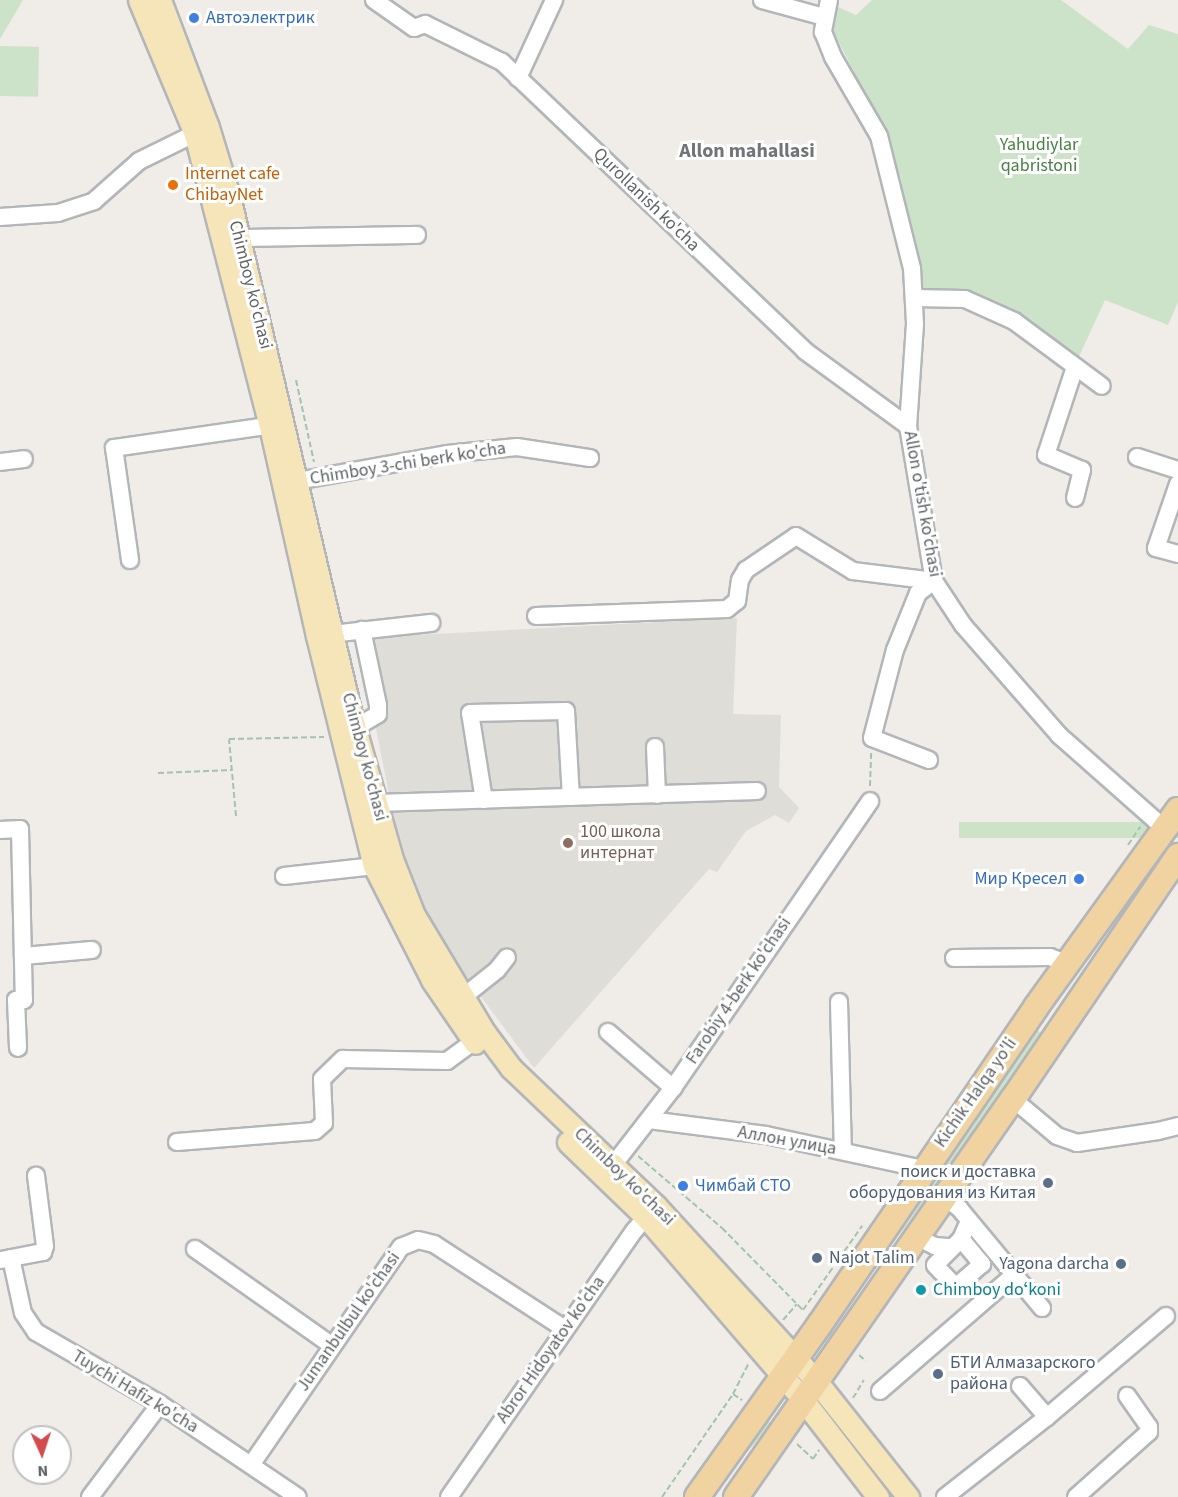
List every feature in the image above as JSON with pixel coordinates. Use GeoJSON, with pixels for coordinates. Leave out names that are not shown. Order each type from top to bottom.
{"type":"FeatureCollection","features":[{"type":"Feature","properties":{"kind":"highway","name":"Kichik Halqa yo'li"},"geometry":{"type":"LineString","coordinates":[[698,1497],[923,1168],[1068,964],[1164,818]]}},
{"type":"Feature","properties":{"kind":"highway","name":"Kichik Halqa yo'li"},"geometry":{"type":"LineString","coordinates":[[736,1497],[1013,1099],[1178,856]]}},
{"type":"Feature","properties":{"kind":"highway"},"geometry":{"type":"LineString","coordinates":[[1036,1008],[1063,1025]]}},
{"type":"Feature","properties":{"kind":"main road","name":"Chimboy ko'chasi"},"geometry":{"type":"LineString","coordinates":[[139,0],[201,130],[277,425],[307,480],[325,634]]}},
{"type":"Feature","properties":{"kind":"main road","name":"Chimboy ko'chasi"},"geometry":{"type":"LineString","coordinates":[[160,0],[201,130],[239,238],[277,425],[325,634],[348,732],[383,862],[432,980],[479,1037],[608,1171],[651,1212],[810,1391]]}},
{"type":"Feature","properties":{"kind":"main road","name":"Chimboy ko'chasi"},"geometry":{"type":"LineString","coordinates":[[348,732],[376,804],[383,862],[463,996],[479,1037]]}},
{"type":"Feature","properties":{"kind":"main road"},"geometry":{"type":"LineString","coordinates":[[810,1391],[878,1497]]}},
{"type":"Feature","properties":{"kind":"main road"},"geometry":{"type":"LineString","coordinates":[[810,1391],[908,1497]]}},
{"type":"Feature","properties":{"kind":"street","name":"Qurollanish ko'cha"},"geometry":{"type":"LineString","coordinates":[[374,0],[414,28],[425,24],[502,62],[805,351],[908,426]]}},
{"type":"Feature","properties":{"kind":"street"},"geometry":{"type":"LineString","coordinates":[[518,78],[554,0]]}},
{"type":"Feature","properties":{"kind":"street"},"geometry":{"type":"LineString","coordinates":[[762,0],[824,17]]}},
{"type":"Feature","properties":{"kind":"street","name":"Allon o'tish ko'chasi"},"geometry":{"type":"LineString","coordinates":[[829,0],[823,32],[834,57],[879,136],[912,268],[915,324],[908,426],[934,581],[963,625],[1060,736],[1164,818]]}},
{"type":"Feature","properties":{"kind":"street"},"geometry":{"type":"LineString","coordinates":[[0,217],[58,213],[94,201],[139,161],[201,130]]}},
{"type":"Feature","properties":{"kind":"street"},"geometry":{"type":"LineString","coordinates":[[239,238],[417,236]]}},
{"type":"Feature","properties":{"kind":"street"},"geometry":{"type":"LineString","coordinates":[[914,298],[965,299],[1014,321],[1102,386]]}},
{"type":"Feature","properties":{"kind":"street"},"geometry":{"type":"LineString","coordinates":[[1075,367],[1046,455],[1082,470],[1075,498]]}},
{"type":"Feature","properties":{"kind":"street"},"geometry":{"type":"LineString","coordinates":[[130,560],[114,448],[277,425]]}},
{"type":"Feature","properties":{"kind":"street","name":"Chimboy 3-chi berk ko'cha"},"geometry":{"type":"LineString","coordinates":[[307,480],[447,454],[517,447],[590,458]]}},
{"type":"Feature","properties":{"kind":"street"},"geometry":{"type":"LineString","coordinates":[[1137,458],[1178,470]]}},
{"type":"Feature","properties":{"kind":"street"},"geometry":{"type":"LineString","coordinates":[[0,462],[24,459]]}},
{"type":"Feature","properties":{"kind":"street"},"geometry":{"type":"LineString","coordinates":[[1178,484],[1156,548],[1178,554]]}},
{"type":"Feature","properties":{"kind":"street"},"geometry":{"type":"LineString","coordinates":[[536,616],[727,609],[737,600],[740,580],[746,570],[796,536],[853,571],[934,581]]}},
{"type":"Feature","properties":{"kind":"street"},"geometry":{"type":"LineString","coordinates":[[929,760],[872,738],[895,650],[918,593],[934,581]]}},
{"type":"Feature","properties":{"kind":"street"},"geometry":{"type":"LineString","coordinates":[[325,634],[431,623]]}},
{"type":"Feature","properties":{"kind":"street"},"geometry":{"type":"LineString","coordinates":[[348,732],[370,721],[378,714],[362,630]]}},
{"type":"Feature","properties":{"kind":"street"},"geometry":{"type":"LineString","coordinates":[[484,800],[470,713],[566,711],[571,797]]}},
{"type":"Feature","properties":{"kind":"street"},"geometry":{"type":"LineString","coordinates":[[655,747],[657,795]]}},
{"type":"Feature","properties":{"kind":"street"},"geometry":{"type":"LineString","coordinates":[[376,804],[757,791]]}},
{"type":"Feature","properties":{"kind":"street","name":"Farobiy 4-berk ko'chasi"},"geometry":{"type":"LineString","coordinates":[[608,1171],[673,1088],[870,801]]}},
{"type":"Feature","properties":{"kind":"street"},"geometry":{"type":"LineString","coordinates":[[0,830],[20,829],[24,1000],[16,1000],[18,1048]]}},
{"type":"Feature","properties":{"kind":"street"},"geometry":{"type":"LineString","coordinates":[[284,876],[383,862]]}},
{"type":"Feature","properties":{"kind":"street"},"geometry":{"type":"LineString","coordinates":[[23,956],[92,950]]}},
{"type":"Feature","properties":{"kind":"street"},"geometry":{"type":"LineString","coordinates":[[463,996],[497,970],[507,957]]}},
{"type":"Feature","properties":{"kind":"street"},"geometry":{"type":"LineString","coordinates":[[954,958],[1050,957],[1068,964]]}},
{"type":"Feature","properties":{"kind":"street"},"geometry":{"type":"LineString","coordinates":[[839,1002],[843,1151]]}},
{"type":"Feature","properties":{"kind":"street"},"geometry":{"type":"LineString","coordinates":[[608,1032],[673,1088]]}},
{"type":"Feature","properties":{"kind":"street"},"geometry":{"type":"LineString","coordinates":[[177,1142],[315,1131],[324,1123],[322,1079],[343,1059],[447,1061],[479,1037]]}},
{"type":"Feature","properties":{"kind":"street"},"geometry":{"type":"LineString","coordinates":[[1013,1099],[1057,1136],[1077,1143],[1178,1126]]}},
{"type":"Feature","properties":{"kind":"street","name":"Аллон улица"},"geometry":{"type":"LineString","coordinates":[[649,1120],[766,1135],[923,1168]]}},
{"type":"Feature","properties":{"kind":"street"},"geometry":{"type":"LineString","coordinates":[[6,1259],[43,1252],[45,1246],[36,1176]]}},
{"type":"Feature","properties":{"kind":"street"},"geometry":{"type":"LineString","coordinates":[[944,1197],[969,1221],[1042,1308]]}},
{"type":"Feature","properties":{"kind":"street","name":"Abror Hidoyatov ko'cha"},"geometry":{"type":"LineString","coordinates":[[449,1497],[565,1329],[651,1212]]}},
{"type":"Feature","properties":{"kind":"street"},"geometry":{"type":"LineString","coordinates":[[917,1237],[935,1246],[956,1243],[969,1221]]}},
{"type":"Feature","properties":{"kind":"street","name":"Jumanbulbul ko'chasi"},"geometry":{"type":"LineString","coordinates":[[251,1465],[331,1345],[401,1247],[418,1240],[434,1244],[565,1329]]}},
{"type":"Feature","properties":{"kind":"street"},"geometry":{"type":"LineString","coordinates":[[195,1249],[331,1345]]}},
{"type":"Feature","properties":{"kind":"street","name":"Tuychi Hafiz ko'cha"},"geometry":{"type":"LineString","coordinates":[[6,1259],[23,1313],[36,1332],[160,1404],[298,1497]]}},
{"type":"Feature","properties":{"kind":"street"},"geometry":{"type":"LineString","coordinates":[[880,1391],[1014,1275]]}},
{"type":"Feature","properties":{"kind":"street"},"geometry":{"type":"LineString","coordinates":[[945,1497],[1047,1417],[1166,1316]]}},
{"type":"Feature","properties":{"kind":"street"},"geometry":{"type":"LineString","coordinates":[[1020,1386],[1047,1417]]}},
{"type":"Feature","properties":{"kind":"street"},"geometry":{"type":"LineString","coordinates":[[1076,1497],[1149,1432],[1149,1427],[1127,1396]]}},
{"type":"Feature","properties":{"kind":"street"},"geometry":{"type":"LineString","coordinates":[[90,1497],[160,1404]]}},
{"type":"Feature","properties":{"kind":"path"},"geometry":{"type":"LineString","coordinates":[[296,380],[307,480]]}},
{"type":"Feature","properties":{"kind":"path"},"geometry":{"type":"LineString","coordinates":[[236,816],[229,739],[348,732]]}},
{"type":"Feature","properties":{"kind":"path"},"geometry":{"type":"LineString","coordinates":[[870,801],[872,738]]}},
{"type":"Feature","properties":{"kind":"path"},"geometry":{"type":"LineString","coordinates":[[158,773],[232,770]]}},
{"type":"Feature","properties":{"kind":"path"},"geometry":{"type":"LineString","coordinates":[[1122,853],[1164,818]]}},
{"type":"Feature","properties":{"kind":"path"},"geometry":{"type":"LineString","coordinates":[[627,1147],[722,1228],[802,1310],[866,1221]]}},
{"type":"Feature","properties":{"kind":"path"},"geometry":{"type":"LineString","coordinates":[[781,1322],[797,1304]]}},
{"type":"Feature","properties":{"kind":"path"},"geometry":{"type":"LineString","coordinates":[[857,1353],[866,1361]]}},
{"type":"Feature","properties":{"kind":"path"},"geometry":{"type":"LineString","coordinates":[[662,1497],[734,1394],[749,1359]]}},
{"type":"Feature","properties":{"kind":"path"},"geometry":{"type":"LineString","coordinates":[[850,1403],[864,1380]]}},
{"type":"Feature","properties":{"kind":"path"},"geometry":{"type":"LineString","coordinates":[[734,1394],[742,1400]]}},
{"type":"Feature","properties":{"kind":"path"},"geometry":{"type":"LineString","coordinates":[[792,1441],[813,1459],[823,1444]]}},
{"type":"Feature","properties":{"kind":"shaded area","name":"100 школа интернат"},"geometry":{"type":"Polygon","coordinates":[[[737,618],[733,714],[781,715],[779,787],[799,808],[789,823],[775,815],[746,831],[717,872],[709,869],[534,1068],[426,923],[401,855],[358,638],[737,618]]]}},
{"type":"Feature","properties":{"kind":"green space"},"geometry":{"type":"Polygon","coordinates":[[[0,0],[23,0],[0,39],[0,0]]]}},
{"type":"Feature","properties":{"kind":"green space","name":"Yahudiylar qabristoni"},"geometry":{"type":"Polygon","coordinates":[[[872,0],[1061,0],[1128,49],[1149,25],[1178,34],[1178,302],[1168,325],[1105,300],[1077,361],[1011,315],[921,294],[901,179],[873,109],[829,23],[836,6],[856,15],[872,0]]]}},
{"type":"Feature","properties":{"kind":"green space"},"geometry":{"type":"Polygon","coordinates":[[[0,46],[39,47],[38,97],[0,96],[0,46]]]}},
{"type":"Feature","properties":{"kind":"green space"},"geometry":{"type":"Polygon","coordinates":[[[959,822],[1178,822],[1178,838],[959,838],[959,822]]]}},
{"type":"Feature","properties":{"kind":"green space"},"geometry":{"type":"Polygon","coordinates":[[[1037,1030],[1044,1035],[810,1357],[803,1352],[1037,1030]]]}},
{"type":"Feature","properties":{"kind":"green space"},"geometry":{"type":"Polygon","coordinates":[[[765,1418],[772,1424],[708,1497],[701,1491],[765,1418]]]}},
{"type":"Feature","properties":{"kind":"place","name":"Автоэлектрик"},"geometry":{"type":"Point","coordinates":[194,18]}},
{"type":"Feature","properties":{"kind":"place","name":"Internet cafe ChibayNet"},"geometry":{"type":"Point","coordinates":[173,185]}},
{"type":"Feature","properties":{"kind":"place","name":"100 школа интернат"},"geometry":{"type":"Point","coordinates":[568,843]}},
{"type":"Feature","properties":{"kind":"place","name":"Мир Кресел"},"geometry":{"type":"Point","coordinates":[1079,879]}},
{"type":"Feature","properties":{"kind":"place","name":"поиск и доставка оборудования из Китая"},"geometry":{"type":"Point","coordinates":[1048,1183]}},
{"type":"Feature","properties":{"kind":"place","name":"Чимбай СТО"},"geometry":{"type":"Point","coordinates":[683,1186]}},
{"type":"Feature","properties":{"kind":"place","name":"Najot Talim"},"geometry":{"type":"Point","coordinates":[817,1258]}},
{"type":"Feature","properties":{"kind":"place","name":"Yagona darcha"},"geometry":{"type":"Point","coordinates":[1121,1264]}},
{"type":"Feature","properties":{"kind":"place","name":"Chimboy doʻkoni"},"geometry":{"type":"Point","coordinates":[921,1290]}},
{"type":"Feature","properties":{"kind":"place","name":"БТИ Алмазарского района"},"geometry":{"type":"Point","coordinates":[938,1374]}},
{"type":"Feature","properties":{"kind":"district","name":"Allon mahallasi"},"geometry":{"type":"Point","coordinates":[747,151]}}]}
